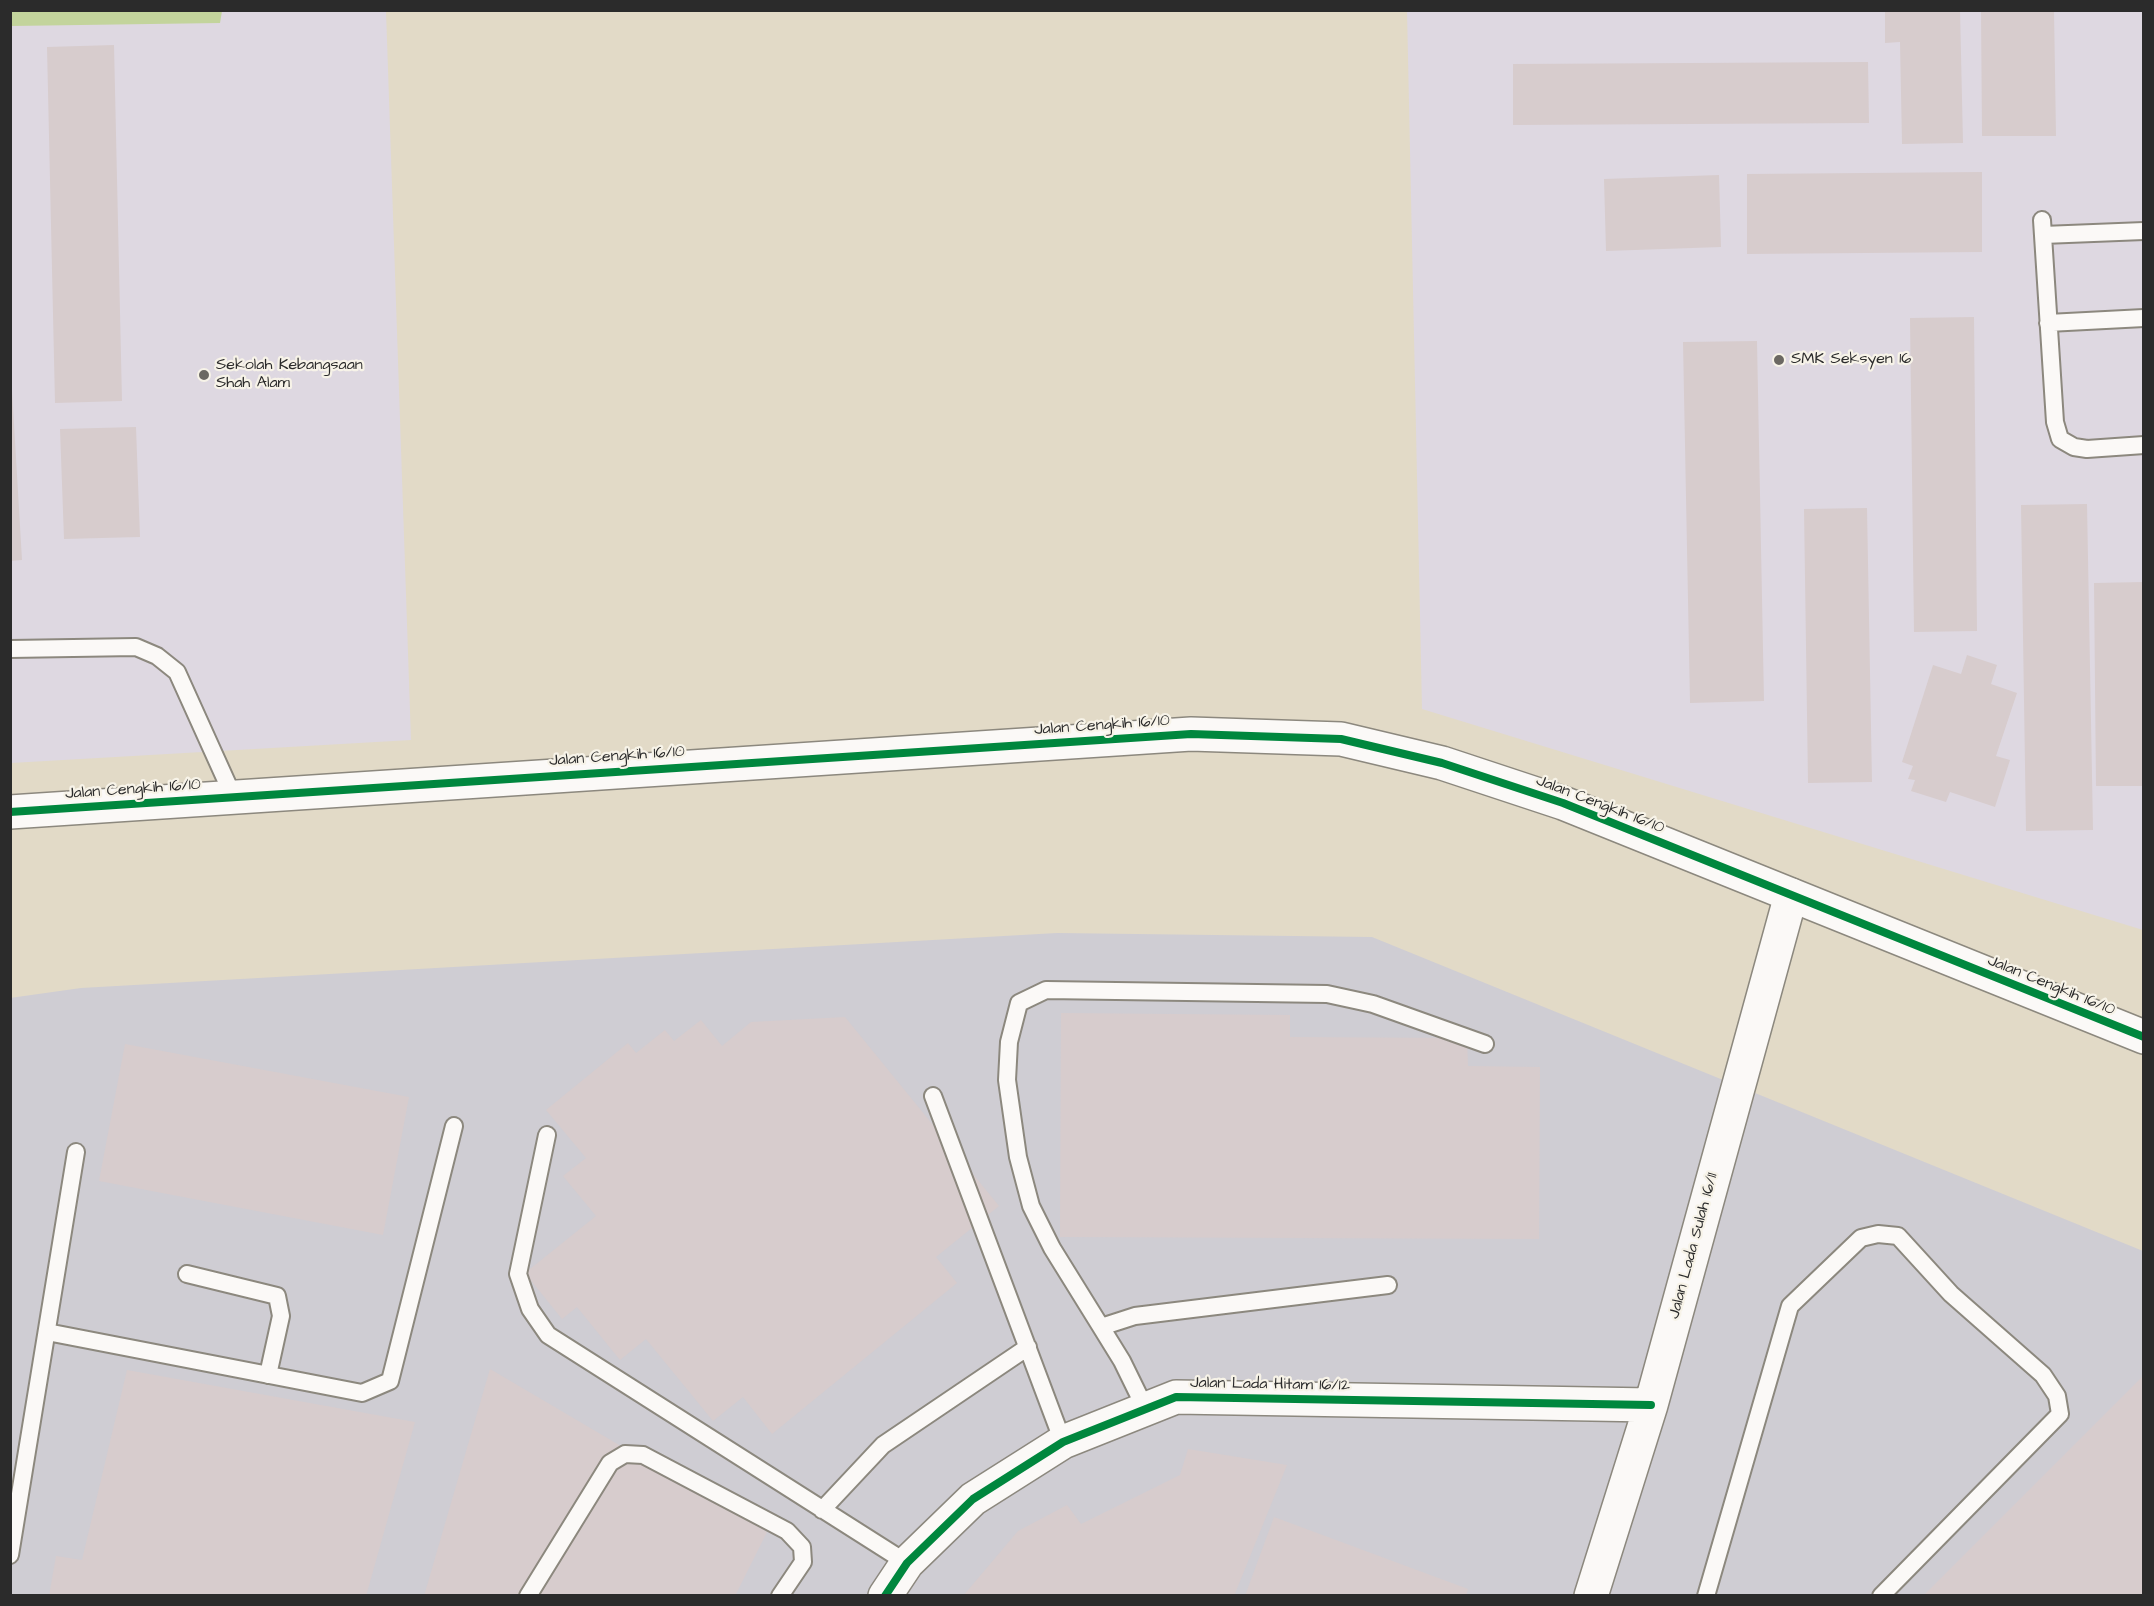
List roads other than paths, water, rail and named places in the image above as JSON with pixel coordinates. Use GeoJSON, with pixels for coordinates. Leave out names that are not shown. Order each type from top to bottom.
{"type":"FeatureCollection","features":[{"type":"Feature","properties":{"kind":"street","name":"Jalan Cengkih 16/10"},"geometry":{"type":"LineString","coordinates":[[10,812],[1191,734],[1341,739],[1442,763],[1563,803],[2144,1037]]}},
{"type":"Feature","properties":{"kind":"street","name":"Jalan Lada Sulah 16/11"},"geometry":{"type":"LineString","coordinates":[[1591,1596],[1651,1405],[1791,895]]}},
{"type":"Feature","properties":{"kind":"street","name":"Jalan Lada Hitam 16/12"},"geometry":{"type":"LineString","coordinates":[[885,1596],[907,1563],[973,1499],[1063,1442],[1176,1396],[1651,1405]]}},
{"type":"Feature","properties":{"kind":"lane"},"geometry":{"type":"LineString","coordinates":[[2144,231],[2042,228],[2055,422],[2060,439],[2074,447],[2087,449],[2144,445]]}},
{"type":"Feature","properties":{"kind":"lane"},"geometry":{"type":"LineString","coordinates":[[2048,322],[2144,318]]}},
{"type":"Feature","properties":{"kind":"lane"},"geometry":{"type":"LineString","coordinates":[[10,649],[136,647],[157,656],[177,672],[233,796]]}},
{"type":"Feature","properties":{"kind":"lane"},"geometry":{"type":"LineString","coordinates":[[1145,1408],[1122,1361],[1052,1248],[1031,1206],[1018,1157],[1007,1080],[1009,1042],[1019,1003],[1046,990],[1327,994],[1373,1004],[1485,1044]]}},
{"type":"Feature","properties":{"kind":"lane"},"geometry":{"type":"LineString","coordinates":[[933,1096],[1063,1442]]}},
{"type":"Feature","properties":{"kind":"lane"},"geometry":{"type":"LineString","coordinates":[[47,1332],[362,1393],[390,1381],[454,1126]]}},
{"type":"Feature","properties":{"kind":"lane"},"geometry":{"type":"LineString","coordinates":[[547,1135],[518,1274],[530,1309],[548,1335],[907,1563]]}},
{"type":"Feature","properties":{"kind":"lane"},"geometry":{"type":"LineString","coordinates":[[10,1555],[76,1152]]}},
{"type":"Feature","properties":{"kind":"lane"},"geometry":{"type":"LineString","coordinates":[[1706,1596],[1790,1306],[1861,1238],[1878,1234],[1898,1236],[1951,1294],[2043,1376],[2057,1396],[2060,1414],[1881,1596]]}},
{"type":"Feature","properties":{"kind":"lane"},"geometry":{"type":"LineString","coordinates":[[187,1274],[278,1296],[281,1316],[268,1375]]}},
{"type":"Feature","properties":{"kind":"lane"},"geometry":{"type":"LineString","coordinates":[[1101,1327],[1136,1316],[1388,1285]]}},
{"type":"Feature","properties":{"kind":"lane"},"geometry":{"type":"LineString","coordinates":[[822,1510],[883,1445],[1028,1347]]}},
{"type":"Feature","properties":{"kind":"lane"},"geometry":{"type":"LineString","coordinates":[[528,1596],[604,1471],[610,1463],[625,1454],[643,1455],[787,1531],[802,1547],[803,1562],[780,1596]]}},
{"type":"Feature","properties":{"kind":"place","name":"SMK Seksyen 16"},"geometry":{"type":"Point","coordinates":[1779,360]}},
{"type":"Feature","properties":{"kind":"place","name":"Sekolah Kebangsaan Shah Alam"},"geometry":{"type":"Point","coordinates":[204,375]}}]}
